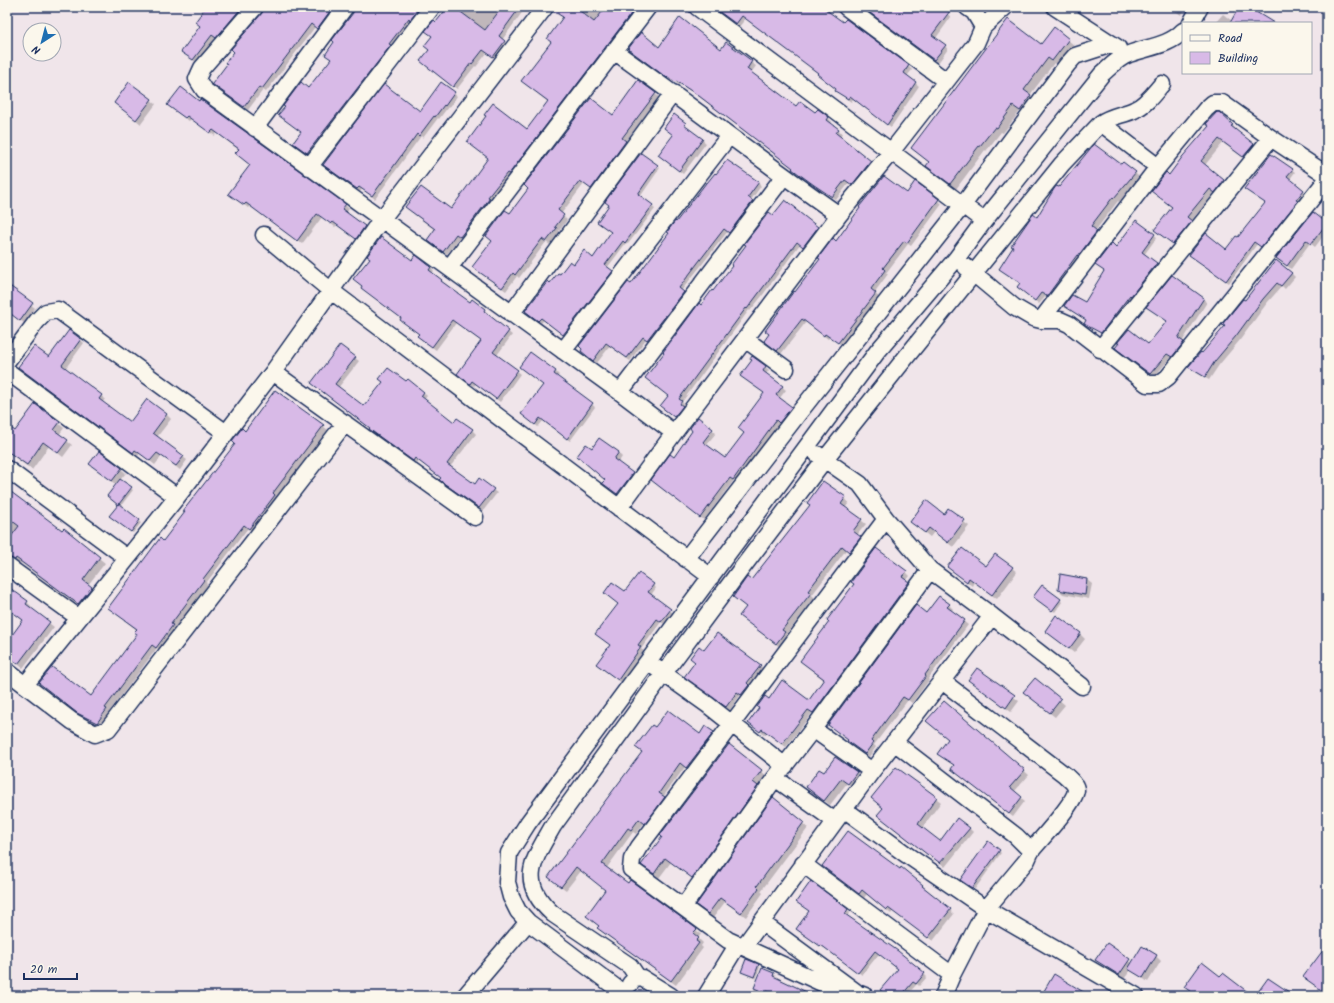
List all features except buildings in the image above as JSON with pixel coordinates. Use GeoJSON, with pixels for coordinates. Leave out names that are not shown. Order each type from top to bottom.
{"type":"FeatureCollection","features":[{"type":"Feature","properties":{"kind":"street"},"geometry":{"type":"LineString","coordinates":[[255,7],[202,68],[198,80],[204,90],[381,220],[620,392],[674,433]]}},
{"type":"Feature","properties":{"kind":"street"},"geometry":{"type":"LineString","coordinates":[[255,128],[345,7]]}},
{"type":"Feature","properties":{"kind":"street"},"geometry":{"type":"LineString","coordinates":[[309,167],[432,7]]}},
{"type":"Feature","properties":{"kind":"street"},"geometry":{"type":"LineString","coordinates":[[25,685],[177,497],[273,372],[381,220],[545,7]]}},
{"type":"Feature","properties":{"kind":"street"},"geometry":{"type":"LineString","coordinates":[[449,268],[648,7]]}},
{"type":"Feature","properties":{"kind":"street"},"geometry":{"type":"LineString","coordinates":[[697,7],[984,221]]}},
{"type":"Feature","properties":{"kind":"street"},"geometry":{"type":"LineString","coordinates":[[846,7],[946,81]]}},
{"type":"Feature","properties":{"kind":"street"},"geometry":{"type":"LineString","coordinates":[[967,7],[974,12],[983,26]]}},
{"type":"Feature","properties":{"kind":"street"},"geometry":{"type":"LineString","coordinates":[[619,508],[839,215],[891,152],[976,42],[983,26],[1005,7]]}},
{"type":"Feature","properties":{"kind":"street"},"geometry":{"type":"LineString","coordinates":[[1054,7],[1128,54]]}},
{"type":"Feature","properties":{"kind":"street"},"geometry":{"type":"LineString","coordinates":[[638,978],[625,994],[528,922],[518,911],[511,897],[507,882],[509,853],[528,823],[877,352],[956,259],[997,204],[1102,74],[1114,63],[1128,54],[1166,42],[1179,36],[1182,33]]}},
{"type":"Feature","properties":{"kind":"street"},"geometry":{"type":"LineString","coordinates":[[686,558],[963,206],[1067,65],[1075,56],[1112,44]]}},
{"type":"Feature","properties":{"kind":"street"},"geometry":{"type":"LineString","coordinates":[[614,51],[839,215]]}},
{"type":"Feature","properties":{"kind":"street"},"geometry":{"type":"LineString","coordinates":[[671,996],[648,981],[638,978],[630,966],[553,914],[544,906],[537,896],[531,879],[531,869],[541,847],[553,826],[664,673],[825,459],[1062,164],[1101,122],[1107,118],[1135,110],[1148,100],[1162,84]]}},
{"type":"Feature","properties":{"kind":"street"},"geometry":{"type":"LineString","coordinates":[[512,314],[673,93]]}},
{"type":"Feature","properties":{"kind":"street"},"geometry":{"type":"LineString","coordinates":[[956,259],[1014,307],[1033,318],[1040,320],[1060,320],[1069,324],[1147,384],[1159,384],[1168,377],[1325,182],[1326,177],[1324,173],[1222,103],[1213,103],[1206,109],[1158,167],[1040,320]]}},
{"type":"Feature","properties":{"kind":"street"},"geometry":{"type":"LineString","coordinates":[[1101,122],[1158,167]]}},
{"type":"Feature","properties":{"kind":"street"},"geometry":{"type":"LineString","coordinates":[[563,351],[729,136]]}},
{"type":"Feature","properties":{"kind":"street"},"geometry":{"type":"LineString","coordinates":[[1100,348],[1271,138]]}},
{"type":"Feature","properties":{"kind":"street"},"geometry":{"type":"LineString","coordinates":[[620,392],[784,176]]}},
{"type":"Feature","properties":{"kind":"street"},"geometry":{"type":"LineString","coordinates":[[997,204],[1018,219]]}},
{"type":"Feature","properties":{"kind":"street"},"geometry":{"type":"LineString","coordinates":[[264,235],[330,290],[711,577]]}},
{"type":"Feature","properties":{"kind":"street"},"geometry":{"type":"LineString","coordinates":[[7,361],[37,321],[46,312],[58,310],[226,433]]}},
{"type":"Feature","properties":{"kind":"street"},"geometry":{"type":"LineString","coordinates":[[745,339],[786,369]]}},
{"type":"Feature","properties":{"kind":"street"},"geometry":{"type":"LineString","coordinates":[[7,371],[177,497]]}},
{"type":"Feature","properties":{"kind":"street"},"geometry":{"type":"LineString","coordinates":[[273,372],[475,517]]}},
{"type":"Feature","properties":{"kind":"street"},"geometry":{"type":"LineString","coordinates":[[798,414],[819,431]]}},
{"type":"Feature","properties":{"kind":"street"},"geometry":{"type":"LineString","coordinates":[[7,671],[72,721],[95,734],[108,729],[345,423]]}},
{"type":"Feature","properties":{"kind":"street"},"geometry":{"type":"LineString","coordinates":[[807,447],[860,484],[886,519],[930,570],[1082,686]]}},
{"type":"Feature","properties":{"kind":"street"},"geometry":{"type":"LineString","coordinates":[[7,469],[127,558]]}},
{"type":"Feature","properties":{"kind":"street"},"geometry":{"type":"LineString","coordinates":[[861,994],[835,989],[728,940],[631,868],[632,859],[644,841],[886,519]]}},
{"type":"Feature","properties":{"kind":"street"},"geometry":{"type":"LineString","coordinates":[[723,561],[739,572]]}},
{"type":"Feature","properties":{"kind":"street"},"geometry":{"type":"LineString","coordinates":[[7,566],[79,618]]}},
{"type":"Feature","properties":{"kind":"street"},"geometry":{"type":"LineString","coordinates":[[683,907],[780,772],[813,730],[930,570]]}},
{"type":"Feature","properties":{"kind":"street"},"geometry":{"type":"LineString","coordinates":[[706,996],[741,945],[761,922],[872,771],[992,616]]}},
{"type":"Feature","properties":{"kind":"street"},"geometry":{"type":"LineString","coordinates":[[648,663],[664,673],[732,724],[780,772],[839,815],[906,855],[986,909],[1136,996]]}},
{"type":"Feature","properties":{"kind":"street"},"geometry":{"type":"LineString","coordinates":[[942,681],[1065,775],[1074,784],[1076,790],[1072,800],[1059,818],[1031,851],[1027,860],[986,909],[942,996]]}},
{"type":"Feature","properties":{"kind":"street"},"geometry":{"type":"LineString","coordinates":[[813,730],[872,771]]}},
{"type":"Feature","properties":{"kind":"street"},"geometry":{"type":"LineString","coordinates":[[894,742],[1016,836],[1031,851]]}},
{"type":"Feature","properties":{"kind":"street"},"geometry":{"type":"LineString","coordinates":[[803,864],[952,975]]}},
{"type":"Feature","properties":{"kind":"street"},"geometry":{"type":"LineString","coordinates":[[465,996],[528,922]]}},
{"type":"Feature","properties":{"kind":"street"},"geometry":{"type":"LineString","coordinates":[[761,922],[861,994]]}}]}
